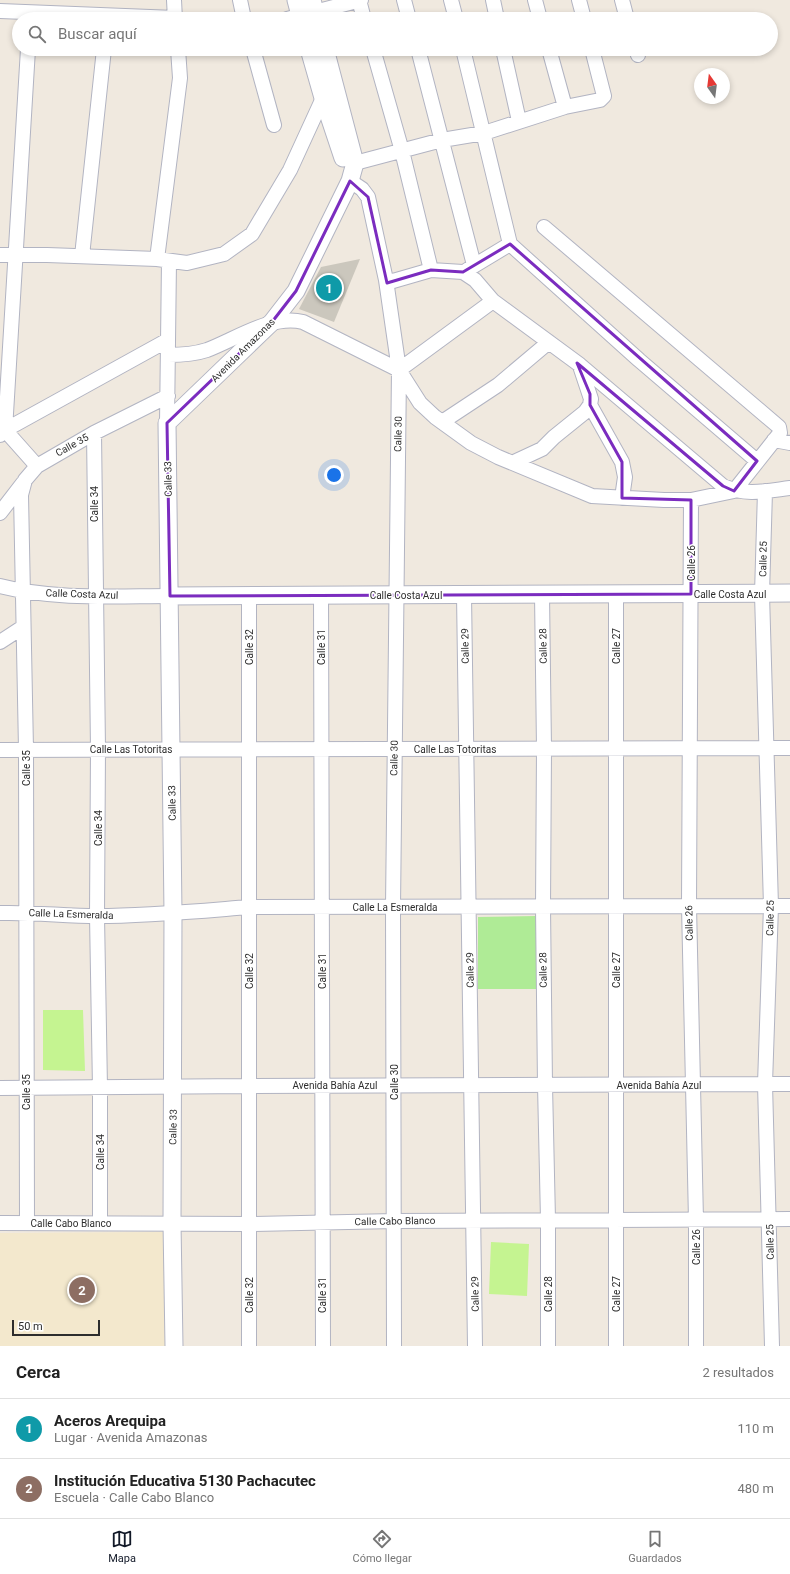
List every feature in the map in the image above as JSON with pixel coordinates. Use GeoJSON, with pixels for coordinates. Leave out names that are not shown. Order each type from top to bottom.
{"type":"FeatureCollection","features":[{"type":"Feature","properties":{"kind":"street"},"geometry":{"type":"LineString","coordinates":[[174,0],[175,12]]}},
{"type":"Feature","properties":{"kind":"street"},"geometry":{"type":"LineString","coordinates":[[240,0],[243,12]]}},
{"type":"Feature","properties":{"kind":"street"},"geometry":{"type":"LineString","coordinates":[[304,12],[359,0],[362,12]]}},
{"type":"Feature","properties":{"kind":"street"},"geometry":{"type":"LineString","coordinates":[[404,0],[408,12]]}},
{"type":"Feature","properties":{"kind":"street"},"geometry":{"type":"LineString","coordinates":[[451,0],[454,12]]}},
{"type":"Feature","properties":{"kind":"street"},"geometry":{"type":"LineString","coordinates":[[493,0],[496,12]]}},
{"type":"Feature","properties":{"kind":"street"},"geometry":{"type":"LineString","coordinates":[[535,0],[538,12]]}},
{"type":"Feature","properties":{"kind":"street"},"geometry":{"type":"LineString","coordinates":[[579,0],[582,12]]}},
{"type":"Feature","properties":{"kind":"street"},"geometry":{"type":"LineString","coordinates":[[622,0],[625,12]]}},
{"type":"Feature","properties":{"kind":"street"},"geometry":{"type":"LineString","coordinates":[[0,11],[44,12]]}},
{"type":"Feature","properties":{"kind":"street"},"geometry":{"type":"LineString","coordinates":[[2,433],[16,255],[28,56]]}},
{"type":"Feature","properties":{"kind":"street"},"geometry":{"type":"LineString","coordinates":[[82,256],[103,56]]}},
{"type":"Feature","properties":{"kind":"street","name":"Calle 33"},"geometry":{"type":"LineString","coordinates":[[174,1346],[172,1223],[174,1087],[173,913],[167,423],[168,340],[163,260],[180,78],[178,56]]}},
{"type":"Feature","properties":{"kind":"street"},"geometry":{"type":"LineString","coordinates":[[255,56],[274,125]]}},
{"type":"Feature","properties":{"kind":"street"},"geometry":{"type":"LineString","coordinates":[[312,56],[330,96],[355,163],[442,140],[484,132],[565,107],[600,100],[604,96],[594,56]]}},
{"type":"Feature","properties":{"kind":"street"},"geometry":{"type":"LineString","coordinates":[[326,56],[330,96],[350,181]]}},
{"type":"Feature","properties":{"kind":"street"},"geometry":{"type":"LineString","coordinates":[[375,56],[402,151],[431,270]]}},
{"type":"Feature","properties":{"kind":"street"},"geometry":{"type":"LineString","coordinates":[[420,56],[442,140],[468,269],[475,280],[493,301],[580,365],[723,486],[734,491],[749,493],[790,488]]}},
{"type":"Feature","properties":{"kind":"street"},"geometry":{"type":"LineString","coordinates":[[465,56],[510,244],[638,360],[757,461]]}},
{"type":"Feature","properties":{"kind":"street"},"geometry":{"type":"LineString","coordinates":[[505,56],[519,121]]}},
{"type":"Feature","properties":{"kind":"street"},"geometry":{"type":"LineString","coordinates":[[551,56],[565,107]]}},
{"type":"Feature","properties":{"kind":"street"},"geometry":{"type":"LineString","coordinates":[[0,255],[82,256],[163,260],[188,263],[224,254],[252,234],[290,170],[330,96]]}},
{"type":"Feature","properties":{"kind":"street","name":"Avenida Amazonas"},"geometry":{"type":"LineString","coordinates":[[167,423],[272,322],[296,291],[350,181],[355,163]]}},
{"type":"Feature","properties":{"kind":"street","name":"Calle 30"},"geometry":{"type":"LineString","coordinates":[[350,181],[362,189],[368,197],[386,280],[399,370],[395,595],[393,907],[395,1221],[394,1346]]}},
{"type":"Feature","properties":{"kind":"street"},"geometry":{"type":"LineString","coordinates":[[168,355],[206,350],[272,322],[296,320],[303,322],[399,370],[420,402],[435,417],[471,443],[498,457],[514,462],[552,480],[592,496],[691,500],[734,491],[780,433],[779,427],[544,227]]}},
{"type":"Feature","properties":{"kind":"street"},"geometry":{"type":"LineString","coordinates":[[386,280],[393,281],[431,270],[468,269],[510,244]]}},
{"type":"Feature","properties":{"kind":"street"},"geometry":{"type":"LineString","coordinates":[[399,370],[493,301]]}},
{"type":"Feature","properties":{"kind":"street"},"geometry":{"type":"LineString","coordinates":[[2,433],[168,340]]}},
{"type":"Feature","properties":{"kind":"street"},"geometry":{"type":"LineString","coordinates":[[442,422],[498,385],[549,342]]}},
{"type":"Feature","properties":{"kind":"street"},"geometry":{"type":"LineString","coordinates":[[580,365],[590,394],[590,405],[622,462],[624,477],[622,498]]}},
{"type":"Feature","properties":{"kind":"street","name":"Calle 35"},"geometry":{"type":"LineString","coordinates":[[27,1223],[26,749],[21,495],[25,480],[37,466],[94,433],[168,396]]}},
{"type":"Feature","properties":{"kind":"street"},"geometry":{"type":"LineString","coordinates":[[514,462],[542,449],[554,437],[580,417],[590,405]]}},
{"type":"Feature","properties":{"kind":"street"},"geometry":{"type":"LineString","coordinates":[[2,433],[37,466]]}},
{"type":"Feature","properties":{"kind":"street","name":"Calle 34"},"geometry":{"type":"LineString","coordinates":[[94,433],[98,749],[97,916],[100,1088],[100,1223]]}},
{"type":"Feature","properties":{"kind":"street"},"geometry":{"type":"LineString","coordinates":[[774,440],[790,443]]}},
{"type":"Feature","properties":{"kind":"street"},"geometry":{"type":"LineString","coordinates":[[0,513],[25,480]]}},
{"type":"Feature","properties":{"kind":"street","name":"Calle 25"},"geometry":{"type":"LineString","coordinates":[[765,491],[762,594],[768,748],[771,906],[765,1084],[772,1346]]}},
{"type":"Feature","properties":{"kind":"street","name":"Calle 26"},"geometry":{"type":"LineString","coordinates":[[691,500],[691,748],[689,906],[694,1085],[696,1346]]}},
{"type":"Feature","properties":{"kind":"street","name":"Calle Costa Azul"},"geometry":{"type":"LineString","coordinates":[[0,586],[22,592],[95,596],[790,593]]}},
{"type":"Feature","properties":{"kind":"street","name":"Calle 28"},"geometry":{"type":"LineString","coordinates":[[542,594],[544,749],[543,907],[548,1220],[548,1346]]}},
{"type":"Feature","properties":{"kind":"street","name":"Calle 27"},"geometry":{"type":"LineString","coordinates":[[616,594],[616,1346]]}},
{"type":"Feature","properties":{"kind":"street","name":"Calle 32"},"geometry":{"type":"LineString","coordinates":[[249,595],[249,1346]]}},
{"type":"Feature","properties":{"kind":"street","name":"Calle 31"},"geometry":{"type":"LineString","coordinates":[[321,595],[323,1346]]}},
{"type":"Feature","properties":{"kind":"street","name":"Calle 29"},"geometry":{"type":"LineString","coordinates":[[464,595],[475,1346]]}},
{"type":"Feature","properties":{"kind":"street"},"geometry":{"type":"LineString","coordinates":[[0,642],[23,627]]}},
{"type":"Feature","properties":{"kind":"street","name":"Calle Las Totoritas"},"geometry":{"type":"LineString","coordinates":[[0,750],[790,748]]}},
{"type":"Feature","properties":{"kind":"street","name":"Calle La Esmeralda"},"geometry":{"type":"LineString","coordinates":[[0,913],[26,912],[97,916],[173,913],[249,907],[790,906]]}},
{"type":"Feature","properties":{"kind":"street","name":"Avenida Bahía Azul"},"geometry":{"type":"LineString","coordinates":[[0,1088],[26,1089],[323,1085],[790,1084]]}},
{"type":"Feature","properties":{"kind":"street","name":"Calle Cabo Blanco"},"geometry":{"type":"LineString","coordinates":[[0,1223],[249,1224],[395,1221],[790,1219]]}},
{"type":"Feature","properties":{"kind":"highlighted area"},"geometry":{"type":"Polygon","coordinates":[[[350,181],[368,197],[387,283],[431,270],[463,272],[510,244],[757,461],[734,491],[723,486],[577,363],[590,394],[590,405],[622,462],[622,498],[691,500],[691,594],[170,596],[167,423],[272,322],[296,291],[350,181]]]}},
{"type":"Feature","properties":{"kind":"shaded area"},"geometry":{"type":"Polygon","coordinates":[[[164,1232],[165,1346],[0,1346],[0,1233],[164,1232]]]}},
{"type":"Feature","properties":{"kind":"green space"},"geometry":{"type":"Polygon","coordinates":[[[536,916],[536,989],[478,989],[478,917],[536,916]]]}},
{"type":"Feature","properties":{"kind":"green space"},"geometry":{"type":"Polygon","coordinates":[[[43,1010],[83,1010],[85,1071],[43,1070],[43,1010]]]}},
{"type":"Feature","properties":{"kind":"green space"},"geometry":{"type":"Polygon","coordinates":[[[491,1242],[529,1244],[527,1296],[489,1294],[491,1242]]]}},
{"type":"Feature","properties":{"kind":"building"},"geometry":{"type":"Polygon","coordinates":[[[360,259],[334,322],[299,309],[321,267],[360,259]]]}},
{"type":"Feature","properties":{"kind":"place","name":"Aceros Arequipa"},"geometry":{"type":"Point","coordinates":[329,288]}},
{"type":"Feature","properties":{"kind":"place","name":"Institución Educativa 5130 Pachacutec"},"geometry":{"type":"Point","coordinates":[82,1290]}}]}
